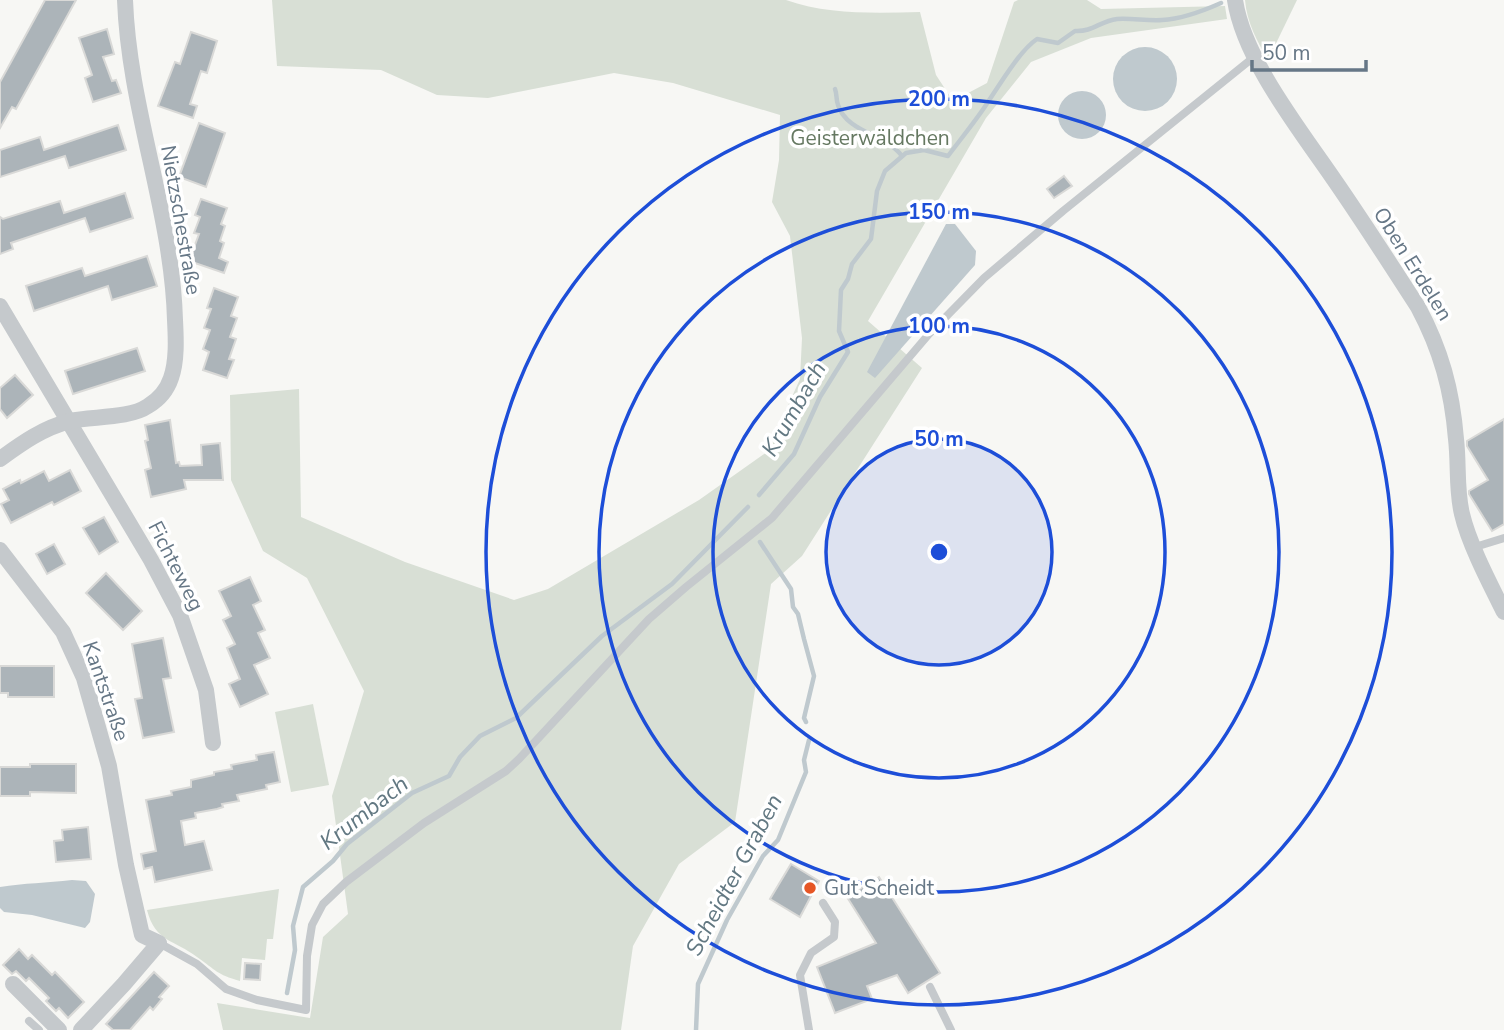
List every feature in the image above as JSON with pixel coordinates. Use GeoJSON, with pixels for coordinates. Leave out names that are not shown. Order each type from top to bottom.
{"type":"FeatureCollection","features":[{"type":"Feature","properties":{"kind":"street","name":"Nietzschestraße"},"geometry":{"type":"LineString","coordinates":[[0,459],[36,434],[69,421],[146,408],[164,393],[172,378],[174,289],[164,223],[130,59],[125,0]]}},
{"type":"Feature","properties":{"kind":"street","name":"Oben Erdelen"},"geometry":{"type":"LineString","coordinates":[[1235,1],[1239,21],[1254,57],[1295,124],[1411,296],[1435,339],[1444,365],[1456,438],[1461,511],[1504,612]]}},
{"type":"Feature","properties":{"kind":"street","name":"Fichteweg"},"geometry":{"type":"LineString","coordinates":[[0,306],[151,560],[180,615],[206,690],[213,743]]}},
{"type":"Feature","properties":{"kind":"street","name":"Kantstraße"},"geometry":{"type":"LineString","coordinates":[[0,550],[63,632],[84,677],[109,766],[126,865],[142,935],[159,943]]}},
{"type":"Feature","properties":{"kind":"street"},"geometry":{"type":"LineString","coordinates":[[81,1030],[159,943]]}},
{"type":"Feature","properties":{"kind":"street"},"geometry":{"type":"LineString","coordinates":[[13,984],[59,1030]]}},
{"type":"Feature","properties":{"kind":"lane"},"geometry":{"type":"LineString","coordinates":[[159,943],[197,964],[226,989],[257,1000],[306,1010],[307,956],[312,925],[323,905],[346,883],[424,822],[513,765],[649,619],[772,518],[929,334],[984,278],[1254,57]]}},
{"type":"Feature","properties":{"kind":"lane"},"geometry":{"type":"LineString","coordinates":[[1475,547],[1504,538]]}},
{"type":"Feature","properties":{"kind":"lane"},"geometry":{"type":"LineString","coordinates":[[809,1030],[800,975],[811,953],[834,937],[835,922],[822,903]]}},
{"type":"Feature","properties":{"kind":"lane"},"geometry":{"type":"LineString","coordinates":[[930,987],[951,1030]]}},
{"type":"Feature","properties":{"kind":"lane"},"geometry":{"type":"LineString","coordinates":[[29,1021],[39,1030]]}},
{"type":"Feature","properties":{"kind":"green space","name":"Geisterwäldchen"},"geometry":{"type":"Polygon","coordinates":[[[272,0],[786,0],[835,11],[920,12],[936,75],[953,101],[987,83],[1014,2],[1018,0],[1087,0],[1101,9],[1225,6],[1227,19],[1091,38],[1031,62],[986,118],[868,321],[922,368],[802,556],[771,584],[735,822],[679,864],[633,946],[621,1030],[223,1030],[217,1003],[310,1018],[323,937],[348,914],[332,796],[364,691],[307,578],[263,551],[231,480],[230,395],[299,389],[301,517],[405,562],[514,600],[548,589],[699,500],[767,452],[800,379],[802,338],[790,236],[772,202],[779,160],[780,115],[673,83],[614,73],[488,98],[437,95],[381,70],[277,66],[272,0]]]}},
{"type":"Feature","properties":{"kind":"green space"},"geometry":{"type":"Polygon","coordinates":[[[1245,0],[1297,0],[1268,60],[1250,24],[1245,0]]]}},
{"type":"Feature","properties":{"kind":"green space"},"geometry":{"type":"Polygon","coordinates":[[[313,704],[329,785],[291,792],[275,712],[313,704]]]}},
{"type":"Feature","properties":{"kind":"green space"},"geometry":{"type":"Polygon","coordinates":[[[279,889],[273,939],[267,939],[265,960],[242,958],[240,981],[217,972],[189,951],[167,939],[155,928],[147,910],[279,889]]]}},
{"type":"Feature","properties":{"kind":"shaded area"},"geometry":{"type":"Polygon","coordinates":[[[1139,47],[1151,47],[1168,56],[1175,67],[1175,91],[1168,102],[1151,111],[1139,111],[1127,106],[1118,97],[1113,85],[1113,73],[1118,61],[1127,52],[1139,47]]]}},
{"type":"Feature","properties":{"kind":"shaded area"},"geometry":{"type":"Polygon","coordinates":[[[1082,91],[1091,92],[1099,98],[1105,106],[1105,124],[1099,132],[1091,138],[1082,139],[1073,138],[1065,132],[1059,124],[1058,115],[1059,106],[1065,98],[1073,92],[1082,91]]]}},
{"type":"Feature","properties":{"kind":"shaded area"},"geometry":{"type":"Polygon","coordinates":[[[946,224],[955,224],[976,251],[975,265],[875,378],[867,372],[946,224]]]}},
{"type":"Feature","properties":{"kind":"shaded area"},"geometry":{"type":"Polygon","coordinates":[[[86,881],[95,894],[90,922],[85,928],[32,915],[4,912],[0,908],[0,887],[86,881]]]}},
{"type":"Feature","properties":{"kind":"building"},"geometry":{"type":"Polygon","coordinates":[[[45,0],[76,0],[16,109],[12,107],[0,128],[0,82],[45,0]]]}},
{"type":"Feature","properties":{"kind":"building"},"geometry":{"type":"Polygon","coordinates":[[[107,29],[114,54],[103,57],[112,81],[116,80],[121,93],[93,102],[85,78],[92,75],[79,38],[107,29]]]}},
{"type":"Feature","properties":{"kind":"building"},"geometry":{"type":"Polygon","coordinates":[[[191,32],[217,41],[207,73],[201,71],[190,104],[197,106],[193,118],[158,106],[175,62],[180,64],[191,32]]]}},
{"type":"Feature","properties":{"kind":"building"},"geometry":{"type":"Polygon","coordinates":[[[199,123],[225,133],[206,187],[179,177],[199,123]]]}},
{"type":"Feature","properties":{"kind":"building"},"geometry":{"type":"Polygon","coordinates":[[[118,125],[126,150],[69,168],[65,156],[0,177],[0,150],[40,137],[44,150],[118,125]]]}},
{"type":"Feature","properties":{"kind":"building"},"geometry":{"type":"Polygon","coordinates":[[[1064,176],[1072,186],[1054,198],[1047,189],[1064,176]]]}},
{"type":"Feature","properties":{"kind":"building"},"geometry":{"type":"Polygon","coordinates":[[[125,193],[133,218],[90,232],[85,218],[11,243],[13,249],[0,254],[0,217],[3,219],[60,201],[64,213],[125,193]]]}},
{"type":"Feature","properties":{"kind":"building"},"geometry":{"type":"Polygon","coordinates":[[[201,199],[227,208],[221,224],[225,226],[220,241],[224,243],[219,258],[228,262],[224,273],[189,261],[199,234],[194,233],[200,217],[195,215],[201,199]]]}},
{"type":"Feature","properties":{"kind":"building"},"geometry":{"type":"Polygon","coordinates":[[[147,256],[157,286],[112,300],[108,286],[34,311],[26,286],[82,268],[85,276],[147,256]]]}},
{"type":"Feature","properties":{"kind":"building"},"geometry":{"type":"Polygon","coordinates":[[[214,288],[238,297],[231,316],[237,318],[230,337],[236,339],[229,359],[234,360],[227,378],[203,370],[209,352],[203,349],[210,330],[204,328],[211,309],[207,308],[214,288]]]}},
{"type":"Feature","properties":{"kind":"building"},"geometry":{"type":"Polygon","coordinates":[[[137,348],[145,371],[73,394],[65,371],[137,348]]]}},
{"type":"Feature","properties":{"kind":"building"},"geometry":{"type":"Polygon","coordinates":[[[15,375],[33,395],[7,418],[0,409],[0,388],[15,375]]]}},
{"type":"Feature","properties":{"kind":"building"},"geometry":{"type":"Polygon","coordinates":[[[1504,419],[1504,524],[1492,531],[1469,494],[1469,491],[1488,480],[1467,446],[1467,441],[1504,419]]]}},
{"type":"Feature","properties":{"kind":"building"},"geometry":{"type":"Polygon","coordinates":[[[170,420],[176,463],[179,462],[180,466],[202,465],[201,445],[220,443],[223,480],[184,480],[186,489],[151,497],[145,470],[151,468],[145,441],[148,440],[145,425],[170,420]]]}},
{"type":"Feature","properties":{"kind":"building"},"geometry":{"type":"Polygon","coordinates":[[[70,470],[81,491],[11,523],[1,504],[9,500],[3,489],[44,471],[49,481],[70,470]]]}},
{"type":"Feature","properties":{"kind":"building"},"geometry":{"type":"Polygon","coordinates":[[[104,517],[118,542],[99,554],[83,528],[104,517]]]}},
{"type":"Feature","properties":{"kind":"building"},"geometry":{"type":"Polygon","coordinates":[[[54,544],[65,564],[47,574],[36,554],[54,544]]]}},
{"type":"Feature","properties":{"kind":"building"},"geometry":{"type":"Polygon","coordinates":[[[106,573],[142,611],[123,630],[86,593],[106,573]]]}},
{"type":"Feature","properties":{"kind":"building"},"geometry":{"type":"Polygon","coordinates":[[[250,577],[261,601],[253,605],[265,630],[258,633],[270,658],[254,665],[268,694],[240,707],[229,684],[240,679],[227,648],[235,644],[223,620],[231,616],[219,591],[250,577]]]}},
{"type":"Feature","properties":{"kind":"building"},"geometry":{"type":"Polygon","coordinates":[[[163,638],[171,678],[163,679],[174,732],[143,738],[135,699],[142,698],[132,644],[163,638]]]}},
{"type":"Feature","properties":{"kind":"building"},"geometry":{"type":"Polygon","coordinates":[[[0,666],[54,666],[54,697],[8,697],[8,693],[0,693],[0,666]]]}},
{"type":"Feature","properties":{"kind":"building"},"geometry":{"type":"Polygon","coordinates":[[[274,752],[280,782],[266,785],[267,789],[237,795],[239,801],[195,813],[196,818],[181,821],[185,845],[204,841],[212,870],[155,882],[152,867],[144,869],[141,854],[156,851],[146,800],[172,795],[171,791],[191,787],[191,780],[232,769],[231,765],[257,760],[256,755],[274,752]]]}},
{"type":"Feature","properties":{"kind":"building"},"geometry":{"type":"Polygon","coordinates":[[[30,764],[76,764],[76,793],[30,792],[30,796],[0,796],[0,767],[30,767],[30,764]]]}},
{"type":"Feature","properties":{"kind":"building"},"geometry":{"type":"Polygon","coordinates":[[[88,827],[91,859],[56,862],[54,841],[63,840],[62,830],[88,827]]]}},
{"type":"Feature","properties":{"kind":"building","name":"Gut Scheidt"},"geometry":{"type":"Polygon","coordinates":[[[791,864],[819,881],[800,917],[770,899],[791,864]]]}},
{"type":"Feature","properties":{"kind":"building"},"geometry":{"type":"Polygon","coordinates":[[[879,877],[940,973],[908,993],[897,975],[867,986],[872,999],[835,1013],[817,967],[876,943],[847,897],[879,877]]]}},
{"type":"Feature","properties":{"kind":"building"},"geometry":{"type":"Polygon","coordinates":[[[19,949],[28,959],[32,955],[52,975],[55,972],[84,1002],[68,1018],[59,1008],[56,1011],[46,1001],[49,998],[29,978],[26,981],[16,971],[12,974],[3,965],[19,949]]]}},
{"type":"Feature","properties":{"kind":"building"},"geometry":{"type":"Polygon","coordinates":[[[245,963],[261,964],[260,980],[244,979],[245,963]]]}},
{"type":"Feature","properties":{"kind":"building"},"geometry":{"type":"Polygon","coordinates":[[[154,972],[169,986],[159,997],[162,999],[153,1010],[150,1007],[130,1030],[113,1030],[106,1024],[154,972]]]}},
{"type":"Feature","properties":{"kind":"waterway","name":"Krumbach"},"geometry":{"type":"LineString","coordinates":[[759,495],[794,454],[820,397],[848,352],[839,331],[841,290],[848,279],[852,264],[871,239],[877,191],[885,171],[906,153],[924,150],[948,156],[1016,61],[1037,39],[1058,43],[1075,31],[1087,30],[1111,20],[1170,19],[1221,3]]}},
{"type":"Feature","properties":{"kind":"waterway"},"geometry":{"type":"LineString","coordinates":[[835,89],[838,105],[850,122],[887,143],[902,156]]}},
{"type":"Feature","properties":{"kind":"waterway","name":"Krumbach"},"geometry":{"type":"LineString","coordinates":[[287,993],[295,950],[293,926],[303,887],[333,861],[347,844],[412,793],[449,776],[460,757],[480,736],[516,718],[602,636],[672,584],[748,507]]}},
{"type":"Feature","properties":{"kind":"waterway","name":"Scheidter Graben"},"geometry":{"type":"LineString","coordinates":[[760,542],[791,589],[793,607],[798,614],[814,676],[804,718],[806,722]]}},
{"type":"Feature","properties":{"kind":"waterway","name":"Scheidter Graben"},"geometry":{"type":"LineString","coordinates":[[696,1030],[698,984],[727,920],[763,856],[778,840],[806,772],[804,760],[809,740]]}},
{"type":"Feature","properties":{"kind":"place","name":"Gut Scheidt"},"geometry":{"type":"Point","coordinates":[810,888]}}]}
